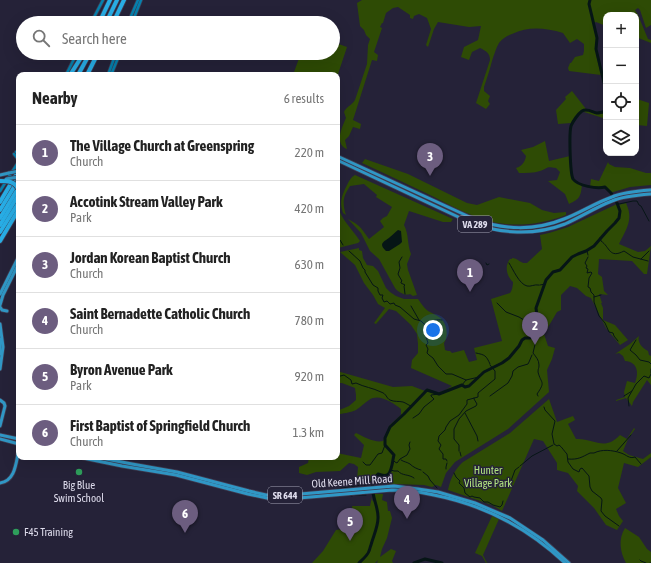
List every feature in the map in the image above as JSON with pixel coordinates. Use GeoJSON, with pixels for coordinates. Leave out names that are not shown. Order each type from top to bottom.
{"type":"FeatureCollection","features":[{"type":"Feature","properties":{"kind":"highway"},"geometry":{"type":"LineString","coordinates":[[102,16],[110,0]]}},
{"type":"Feature","properties":{"kind":"highway"},"geometry":{"type":"LineString","coordinates":[[109,16],[117,0]]}},
{"type":"Feature","properties":{"kind":"highway"},"geometry":{"type":"LineString","coordinates":[[116,16],[124,0]]}},
{"type":"Feature","properties":{"kind":"highway"},"geometry":{"type":"LineString","coordinates":[[72,72],[80,60]]}},
{"type":"Feature","properties":{"kind":"highway"},"geometry":{"type":"LineString","coordinates":[[74,72],[80,60]]}},
{"type":"Feature","properties":{"kind":"highway"},"geometry":{"type":"LineString","coordinates":[[81,72],[87,60]]}},
{"type":"Feature","properties":{"kind":"highway"},"geometry":{"type":"LineString","coordinates":[[88,72],[94,60]]}},
{"type":"Feature","properties":{"kind":"highway"},"geometry":{"type":"LineString","coordinates":[[0,200],[16,176]]}},
{"type":"Feature","properties":{"kind":"highway"},"geometry":{"type":"LineString","coordinates":[[0,180],[13,183],[16,185]]}},
{"type":"Feature","properties":{"kind":"highway"},"geometry":{"type":"LineString","coordinates":[[0,210],[16,183]]}},
{"type":"Feature","properties":{"kind":"highway"},"geometry":{"type":"LineString","coordinates":[[0,218],[16,193]]}},
{"type":"Feature","properties":{"kind":"highway"},"geometry":{"type":"LineString","coordinates":[[0,225],[16,194]]}},
{"type":"Feature","properties":{"kind":"highway"},"geometry":{"type":"LineString","coordinates":[[0,232],[16,207]]}},
{"type":"Feature","properties":{"kind":"highway"},"geometry":{"type":"LineString","coordinates":[[0,241],[16,214]]}},
{"type":"Feature","properties":{"kind":"main road"},"geometry":{"type":"LineString","coordinates":[[95,16],[103,0]]}},
{"type":"Feature","properties":{"kind":"main road"},"geometry":{"type":"LineString","coordinates":[[131,16],[138,0]]}},
{"type":"Feature","properties":{"kind":"main road"},"geometry":{"type":"LineString","coordinates":[[135,16],[141,0]]}},
{"type":"Feature","properties":{"kind":"main road"},"geometry":{"type":"LineString","coordinates":[[68,72],[74,60]]}},
{"type":"Feature","properties":{"kind":"main road"},"geometry":{"type":"LineString","coordinates":[[109,72],[113,60]]}},
{"type":"Feature","properties":{"kind":"main road"},"geometry":{"type":"LineString","coordinates":[[112,72],[117,60]]}},
{"type":"Feature","properties":{"kind":"main road","name":"VA 289"},"geometry":{"type":"LineString","coordinates":[[340,157],[474,219],[503,227],[527,228],[550,224],[622,196],[651,190]]}},
{"type":"Feature","properties":{"kind":"main road","name":"VA 289"},"geometry":{"type":"LineString","coordinates":[[340,161],[469,222],[501,231],[526,232],[547,229],[567,223],[605,202]]}},
{"type":"Feature","properties":{"kind":"main road"},"geometry":{"type":"LineString","coordinates":[[1,189],[16,165]]}},
{"type":"Feature","properties":{"kind":"main road"},"geometry":{"type":"LineString","coordinates":[[0,175],[16,172]]}},
{"type":"Feature","properties":{"kind":"main road"},"geometry":{"type":"LineString","coordinates":[[0,180],[16,178]]}},
{"type":"Feature","properties":{"kind":"main road","name":"VA 289"},"geometry":{"type":"LineString","coordinates":[[622,196],[651,194]]}},
{"type":"Feature","properties":{"kind":"main road"},"geometry":{"type":"LineString","coordinates":[[0,294],[16,262]]}},
{"type":"Feature","properties":{"kind":"main road"},"geometry":{"type":"LineString","coordinates":[[7,311],[2,310],[0,306],[3,295],[16,269]]}},
{"type":"Feature","properties":{"kind":"main road"},"geometry":{"type":"LineString","coordinates":[[0,324],[3,350],[0,369]]}},
{"type":"Feature","properties":{"kind":"main road"},"geometry":{"type":"LineString","coordinates":[[0,339],[0,354]]}},
{"type":"Feature","properties":{"kind":"main road"},"geometry":{"type":"LineString","coordinates":[[0,400],[5,406],[0,426]]}},
{"type":"Feature","properties":{"kind":"main road"},"geometry":{"type":"LineString","coordinates":[[0,435],[16,438]]}},
{"type":"Feature","properties":{"kind":"main road"},"geometry":{"type":"LineString","coordinates":[[0,439],[14,442]]}},
{"type":"Feature","properties":{"kind":"main road"},"geometry":{"type":"LineString","coordinates":[[0,483],[6,481],[12,476],[16,460]]}},
{"type":"Feature","properties":{"kind":"main road","name":"Old Keene Mill Road"},"geometry":{"type":"LineString","coordinates":[[93,460],[176,476],[267,498],[287,499],[366,490]]}},
{"type":"Feature","properties":{"kind":"main road","name":"Old Keene Mill Road"},"geometry":{"type":"LineString","coordinates":[[109,460],[177,472],[266,495],[366,490],[394,486],[418,488],[442,493],[466,499],[510,518],[549,545],[569,563]]}},
{"type":"Feature","properties":{"kind":"main road","name":"Old Keene Mill Road"},"geometry":{"type":"LineString","coordinates":[[378,489],[418,492],[450,498],[484,509],[509,521],[541,542],[564,563]]}},
{"type":"Feature","properties":{"kind":"green space"},"geometry":{"type":"Polygon","coordinates":[[[362,0],[651,0],[651,25],[646,28],[638,8],[635,10],[636,12],[603,12],[603,25],[596,22],[594,23],[597,38],[596,54],[601,75],[569,71],[568,68],[570,63],[575,57],[583,55],[584,44],[577,39],[570,43],[563,33],[543,29],[531,29],[518,31],[508,36],[499,43],[497,47],[484,87],[484,91],[490,96],[488,101],[490,104],[486,109],[476,103],[490,60],[489,56],[486,51],[480,48],[472,52],[469,60],[461,57],[464,47],[478,40],[481,26],[469,27],[438,22],[428,47],[426,45],[431,29],[427,18],[419,14],[414,16],[413,19],[410,18],[410,15],[398,7],[393,8],[386,13],[380,27],[382,28],[374,52],[378,55],[377,61],[372,60],[353,120],[361,124],[360,129],[353,127],[349,136],[345,140],[347,149],[343,147],[340,139],[341,130],[346,118],[344,112],[355,100],[367,64],[368,45],[370,39],[360,26],[357,3],[362,0]]]}},
{"type":"Feature","properties":{"kind":"green space"},"geometry":{"type":"Polygon","coordinates":[[[639,17],[648,39],[651,40],[651,43],[639,38],[639,17]]]}},
{"type":"Feature","properties":{"kind":"green space"},"geometry":{"type":"Polygon","coordinates":[[[340,44],[347,47],[339,72],[294,72],[298,60],[340,60],[340,44]]]}},
{"type":"Feature","properties":{"kind":"green space"},"geometry":{"type":"Polygon","coordinates":[[[572,91],[586,109],[599,113],[603,111],[603,118],[581,111],[571,123],[558,124],[556,110],[566,99],[565,97],[572,91]]]}},
{"type":"Feature","properties":{"kind":"green space"},"geometry":{"type":"Polygon","coordinates":[[[639,100],[649,103],[647,126],[639,125],[639,100]]]}},
{"type":"Feature","properties":{"kind":"green space"},"geometry":{"type":"Polygon","coordinates":[[[545,141],[549,161],[570,156],[571,176],[574,181],[582,184],[579,197],[569,204],[565,194],[548,181],[557,180],[560,172],[556,168],[548,167],[540,171],[519,173],[516,168],[522,165],[526,158],[521,150],[533,147],[545,141]]]}},
{"type":"Feature","properties":{"kind":"green space"},"geometry":{"type":"Polygon","coordinates":[[[365,159],[408,174],[467,203],[477,205],[499,197],[530,203],[542,210],[554,213],[566,212],[566,215],[536,223],[515,225],[485,220],[458,209],[362,163],[365,159]]]}},
{"type":"Feature","properties":{"kind":"green space"},"geometry":{"type":"Polygon","coordinates":[[[608,162],[615,167],[630,168],[651,173],[651,185],[630,187],[610,193],[607,188],[599,189],[590,187],[591,179],[599,181],[608,162]]]}},
{"type":"Feature","properties":{"kind":"green space"},"geometry":{"type":"Polygon","coordinates":[[[355,175],[453,219],[451,222],[443,222],[409,211],[404,225],[407,232],[411,254],[407,264],[417,295],[413,296],[410,294],[404,294],[395,288],[379,259],[370,251],[361,233],[348,219],[356,224],[369,239],[384,227],[380,221],[387,216],[392,207],[376,197],[377,195],[364,184],[350,186],[344,200],[346,215],[343,213],[341,205],[342,195],[349,181],[355,175]]]}},
{"type":"Feature","properties":{"kind":"green space"},"geometry":{"type":"Polygon","coordinates":[[[626,203],[629,214],[628,224],[619,244],[638,252],[645,251],[651,246],[647,274],[644,274],[632,261],[599,259],[598,274],[602,277],[604,291],[608,295],[599,294],[603,308],[603,320],[615,325],[628,340],[620,345],[606,328],[591,298],[586,296],[577,288],[570,286],[561,295],[561,310],[557,312],[544,334],[548,346],[555,348],[547,370],[549,392],[508,429],[455,462],[446,473],[441,487],[436,485],[432,487],[424,485],[353,484],[357,481],[358,467],[349,463],[340,471],[316,472],[307,475],[299,473],[299,467],[308,463],[308,460],[340,460],[340,454],[361,458],[364,445],[354,435],[356,433],[366,438],[383,441],[390,425],[401,415],[401,409],[381,398],[373,398],[356,410],[340,414],[340,410],[349,406],[356,400],[356,395],[355,388],[340,383],[340,372],[393,387],[412,386],[436,393],[444,391],[452,386],[411,368],[412,360],[418,353],[417,334],[411,325],[396,311],[389,309],[376,324],[374,323],[385,308],[378,304],[364,283],[355,265],[340,252],[359,248],[359,250],[362,251],[363,258],[367,265],[373,266],[378,271],[386,288],[390,292],[404,299],[418,299],[428,311],[442,319],[447,333],[444,343],[445,350],[452,353],[464,350],[469,362],[477,360],[474,348],[502,341],[491,299],[510,293],[511,291],[513,282],[508,274],[507,268],[510,259],[514,258],[523,263],[527,263],[542,249],[540,235],[568,227],[617,204],[626,203]]]}},
{"type":"Feature","properties":{"kind":"green space"},"geometry":{"type":"Polygon","coordinates":[[[340,212],[360,241],[358,243],[340,248],[340,212]]]}},
{"type":"Feature","properties":{"kind":"green space"},"geometry":{"type":"Polygon","coordinates":[[[639,336],[640,345],[648,351],[649,355],[651,356],[651,385],[647,380],[632,406],[626,398],[616,400],[625,397],[624,392],[627,381],[635,383],[637,372],[633,363],[625,361],[623,356],[619,353],[615,354],[639,336]]]}},
{"type":"Feature","properties":{"kind":"green space","name":"Hunter Village Park"},"geometry":{"type":"Polygon","coordinates":[[[549,399],[557,422],[573,416],[575,420],[568,424],[576,439],[599,443],[609,443],[620,435],[627,439],[634,428],[635,429],[628,439],[623,451],[629,455],[643,459],[651,453],[651,457],[638,467],[624,463],[618,488],[626,503],[616,509],[623,521],[617,530],[606,525],[594,508],[577,491],[578,486],[568,473],[557,470],[557,463],[543,441],[534,439],[502,511],[492,505],[448,490],[453,474],[463,462],[510,433],[549,399]]]}},
{"type":"Feature","properties":{"kind":"green space"},"geometry":{"type":"Polygon","coordinates":[[[373,494],[383,494],[382,500],[387,502],[388,511],[390,511],[392,518],[380,557],[391,549],[396,551],[392,561],[393,563],[377,563],[378,560],[375,563],[312,563],[323,551],[336,530],[355,527],[352,506],[370,506],[372,497],[374,502],[373,494]]]}},
{"type":"Feature","properties":{"kind":"green space"},"geometry":{"type":"Polygon","coordinates":[[[492,516],[499,519],[483,555],[486,563],[482,556],[475,553],[492,516]]]}},
{"type":"Feature","properties":{"kind":"green space"},"geometry":{"type":"Polygon","coordinates":[[[625,528],[639,537],[647,549],[651,552],[651,563],[626,563],[622,554],[621,546],[621,537],[625,528]]]}},
{"type":"Feature","properties":{"kind":"shaded area"},"geometry":{"type":"Polygon","coordinates":[[[398,230],[401,231],[402,242],[389,251],[386,251],[382,244],[398,230]]]}},
{"type":"Feature","properties":{"kind":"waterway"},"geometry":{"type":"LineString","coordinates":[[590,0],[589,4],[597,38],[596,49],[604,84]]}},
{"type":"Feature","properties":{"kind":"waterway"},"geometry":{"type":"LineString","coordinates":[[359,563],[368,553],[377,525],[378,513],[373,490],[374,479],[378,474],[384,476],[388,474],[392,464],[394,455],[385,445],[385,438],[390,427],[427,390],[439,394],[462,385],[465,387],[469,386],[484,372],[509,358],[522,340],[533,336],[536,328],[536,308],[546,280],[553,272],[560,270],[572,257],[594,246],[619,218],[620,211],[611,193],[605,187],[597,188],[575,181],[573,179],[571,169],[570,136],[573,122],[584,110],[597,113],[603,112]]}},
{"type":"Feature","properties":{"kind":"waterway"},"geometry":{"type":"LineString","coordinates":[[617,203],[637,201],[649,221]]}},
{"type":"Feature","properties":{"kind":"waterway"},"geometry":{"type":"LineString","coordinates":[[600,238],[610,251],[615,254],[624,251],[633,257],[648,261]]}},
{"type":"Feature","properties":{"kind":"waterway"},"geometry":{"type":"LineString","coordinates":[[340,240],[343,245]]}},
{"type":"Feature","properties":{"kind":"waterway"},"geometry":{"type":"LineString","coordinates":[[349,251],[360,261],[373,285],[378,288],[380,295],[383,295],[382,298],[384,302],[387,301],[390,304],[394,303],[414,319],[429,326],[429,331],[426,337],[428,343],[426,345],[428,349],[427,353],[433,358],[438,366],[446,374],[452,374],[466,380]]}},
{"type":"Feature","properties":{"kind":"waterway"},"geometry":{"type":"LineString","coordinates":[[587,251],[588,255]]}},
{"type":"Feature","properties":{"kind":"waterway"},"geometry":{"type":"LineString","coordinates":[[641,259],[649,251]]}},
{"type":"Feature","properties":{"kind":"waterway"},"geometry":{"type":"LineString","coordinates":[[402,257],[399,262],[400,268],[398,274],[402,281],[401,283],[405,285],[405,294]]}},
{"type":"Feature","properties":{"kind":"waterway"},"geometry":{"type":"LineString","coordinates":[[588,257],[585,263],[587,266],[586,268],[588,269],[587,273],[592,273],[589,278],[588,287],[594,295],[594,302],[599,316],[605,323],[609,332],[613,333],[618,341]]}},
{"type":"Feature","properties":{"kind":"waterway"},"geometry":{"type":"LineString","coordinates":[[486,263],[487,265],[489,264]]}},
{"type":"Feature","properties":{"kind":"waterway"},"geometry":{"type":"LineString","coordinates":[[509,263],[524,285],[539,285]]}},
{"type":"Feature","properties":{"kind":"waterway"},"geometry":{"type":"LineString","coordinates":[[540,285],[545,284]]}},
{"type":"Feature","properties":{"kind":"waterway"},"geometry":{"type":"LineString","coordinates":[[594,297],[601,295]]}},
{"type":"Feature","properties":{"kind":"waterway"},"geometry":{"type":"LineString","coordinates":[[497,303],[506,312],[529,323],[537,316]]}},
{"type":"Feature","properties":{"kind":"waterway"},"geometry":{"type":"LineString","coordinates":[[411,306],[419,320]]}},
{"type":"Feature","properties":{"kind":"waterway"},"geometry":{"type":"LineString","coordinates":[[429,325],[434,320],[442,320]]}},
{"type":"Feature","properties":{"kind":"waterway"},"geometry":{"type":"LineString","coordinates":[[536,328],[537,336],[533,353],[538,362],[538,372],[542,383],[537,394],[538,396]]}},
{"type":"Feature","properties":{"kind":"waterway"},"geometry":{"type":"LineString","coordinates":[[636,340],[630,350],[640,360],[651,364]]}},
{"type":"Feature","properties":{"kind":"waterway"},"geometry":{"type":"LineString","coordinates":[[476,353],[485,356],[490,364]]}},
{"type":"Feature","properties":{"kind":"waterway"},"geometry":{"type":"LineString","coordinates":[[490,396],[508,383],[513,371],[518,367],[528,364],[532,355]]}},
{"type":"Feature","properties":{"kind":"waterway"},"geometry":{"type":"LineString","coordinates":[[447,461],[446,459],[443,459],[443,454],[439,449],[441,445],[438,441],[439,436],[445,430],[450,421],[459,415],[467,404],[467,400],[478,397],[478,393],[495,379],[495,371],[490,365]]}},
{"type":"Feature","properties":{"kind":"waterway"},"geometry":{"type":"LineString","coordinates":[[624,396],[632,391],[636,384],[644,376],[649,378],[651,374]]}},
{"type":"Feature","properties":{"kind":"waterway"},"geometry":{"type":"LineString","coordinates":[[340,376],[344,375],[351,380],[352,384],[356,383],[378,391],[390,400],[403,402],[411,406]]}},
{"type":"Feature","properties":{"kind":"waterway"},"geometry":{"type":"LineString","coordinates":[[462,385],[466,380],[479,377]]}},
{"type":"Feature","properties":{"kind":"waterway"},"geometry":{"type":"LineString","coordinates":[[629,406],[628,398],[632,391]]}},
{"type":"Feature","properties":{"kind":"waterway"},"geometry":{"type":"LineString","coordinates":[[413,418],[434,399],[431,395],[439,394]]}},
{"type":"Feature","properties":{"kind":"waterway"},"geometry":{"type":"LineString","coordinates":[[459,451],[459,445],[454,439],[454,429],[459,419],[466,411],[476,406],[477,404],[474,398]]}},
{"type":"Feature","properties":{"kind":"waterway"},"geometry":{"type":"LineString","coordinates":[[544,407],[555,421],[552,434],[554,444],[557,446],[559,445],[567,454],[568,462],[573,469],[579,472],[582,468],[589,476],[592,491],[602,500],[601,511],[605,516],[619,526]]}},
{"type":"Feature","properties":{"kind":"waterway"},"geometry":{"type":"LineString","coordinates":[[465,413],[478,441]]}},
{"type":"Feature","properties":{"kind":"waterway"},"geometry":{"type":"LineString","coordinates":[[617,451],[631,435]]}},
{"type":"Feature","properties":{"kind":"waterway"},"geometry":{"type":"LineString","coordinates":[[393,460],[397,463],[400,459],[407,455],[410,449],[410,442]]}},
{"type":"Feature","properties":{"kind":"waterway"},"geometry":{"type":"LineString","coordinates":[[363,462],[366,465],[370,465],[378,454],[382,453],[385,445]]}},
{"type":"Feature","properties":{"kind":"waterway"},"geometry":{"type":"LineString","coordinates":[[520,466],[532,456],[553,445]]}},
{"type":"Feature","properties":{"kind":"waterway"},"geometry":{"type":"LineString","coordinates":[[568,459],[577,459],[590,453],[607,450],[621,453],[630,457],[635,457],[641,464]]}},
{"type":"Feature","properties":{"kind":"waterway"},"geometry":{"type":"LineString","coordinates":[[460,452],[461,456]]}},
{"type":"Feature","properties":{"kind":"waterway"},"geometry":{"type":"LineString","coordinates":[[401,460],[421,470]]}},
{"type":"Feature","properties":{"kind":"waterway"},"geometry":{"type":"LineString","coordinates":[[446,469],[447,463]]}},
{"type":"Feature","properties":{"kind":"waterway"},"geometry":{"type":"LineString","coordinates":[[511,481],[515,470],[519,467]]}},
{"type":"Feature","properties":{"kind":"waterway"},"geometry":{"type":"LineString","coordinates":[[391,470],[398,471],[401,474],[414,478]]}},
{"type":"Feature","properties":{"kind":"waterway"},"geometry":{"type":"LineString","coordinates":[[423,472],[437,488]]}},
{"type":"Feature","properties":{"kind":"waterway"},"geometry":{"type":"LineString","coordinates":[[454,473],[460,481],[459,483],[464,488],[465,493],[470,497],[480,498],[484,502],[500,507],[503,501]]}},
{"type":"Feature","properties":{"kind":"waterway"},"geometry":{"type":"LineString","coordinates":[[336,485],[348,484],[352,480],[368,482]]}},
{"type":"Feature","properties":{"kind":"waterway"},"geometry":{"type":"LineString","coordinates":[[370,482],[374,480]]}},
{"type":"Feature","properties":{"kind":"waterway"},"geometry":{"type":"LineString","coordinates":[[337,489],[368,485]]}},
{"type":"Feature","properties":{"kind":"waterway"},"geometry":{"type":"LineString","coordinates":[[348,495],[352,496]]}},
{"type":"Feature","properties":{"kind":"waterway"},"geometry":{"type":"LineString","coordinates":[[355,495],[366,495]]}},
{"type":"Feature","properties":{"kind":"waterway"},"geometry":{"type":"LineString","coordinates":[[414,563],[425,559],[442,563]]}},
{"type":"Feature","properties":{"kind":"waterway"},"geometry":{"type":"LineString","coordinates":[[640,560],[646,563]]}},
{"type":"Feature","properties":{"kind":"place","name":"Jordan Korean Baptist Church"},"geometry":{"type":"Point","coordinates":[430,176]}},
{"type":"Feature","properties":{"kind":"place","name":"The Village Church at Greenspring"},"geometry":{"type":"Point","coordinates":[470,292]}},
{"type":"Feature","properties":{"kind":"place","name":"Accotink Stream Valley Park"},"geometry":{"type":"Point","coordinates":[535,345]}},
{"type":"Feature","properties":{"kind":"place","name":"Big Blue Swim School"},"geometry":{"type":"Point","coordinates":[79,472]}},
{"type":"Feature","properties":{"kind":"place","name":"Saint Bernadette Catholic Church"},"geometry":{"type":"Point","coordinates":[407,519]}},
{"type":"Feature","properties":{"kind":"place","name":"F45 Training"},"geometry":{"type":"Point","coordinates":[16,532]}},
{"type":"Feature","properties":{"kind":"place","name":"First Baptist of Springfield Church"},"geometry":{"type":"Point","coordinates":[185,533]}},
{"type":"Feature","properties":{"kind":"place","name":"Byron Avenue Park"},"geometry":{"type":"Point","coordinates":[350,541]}}]}
